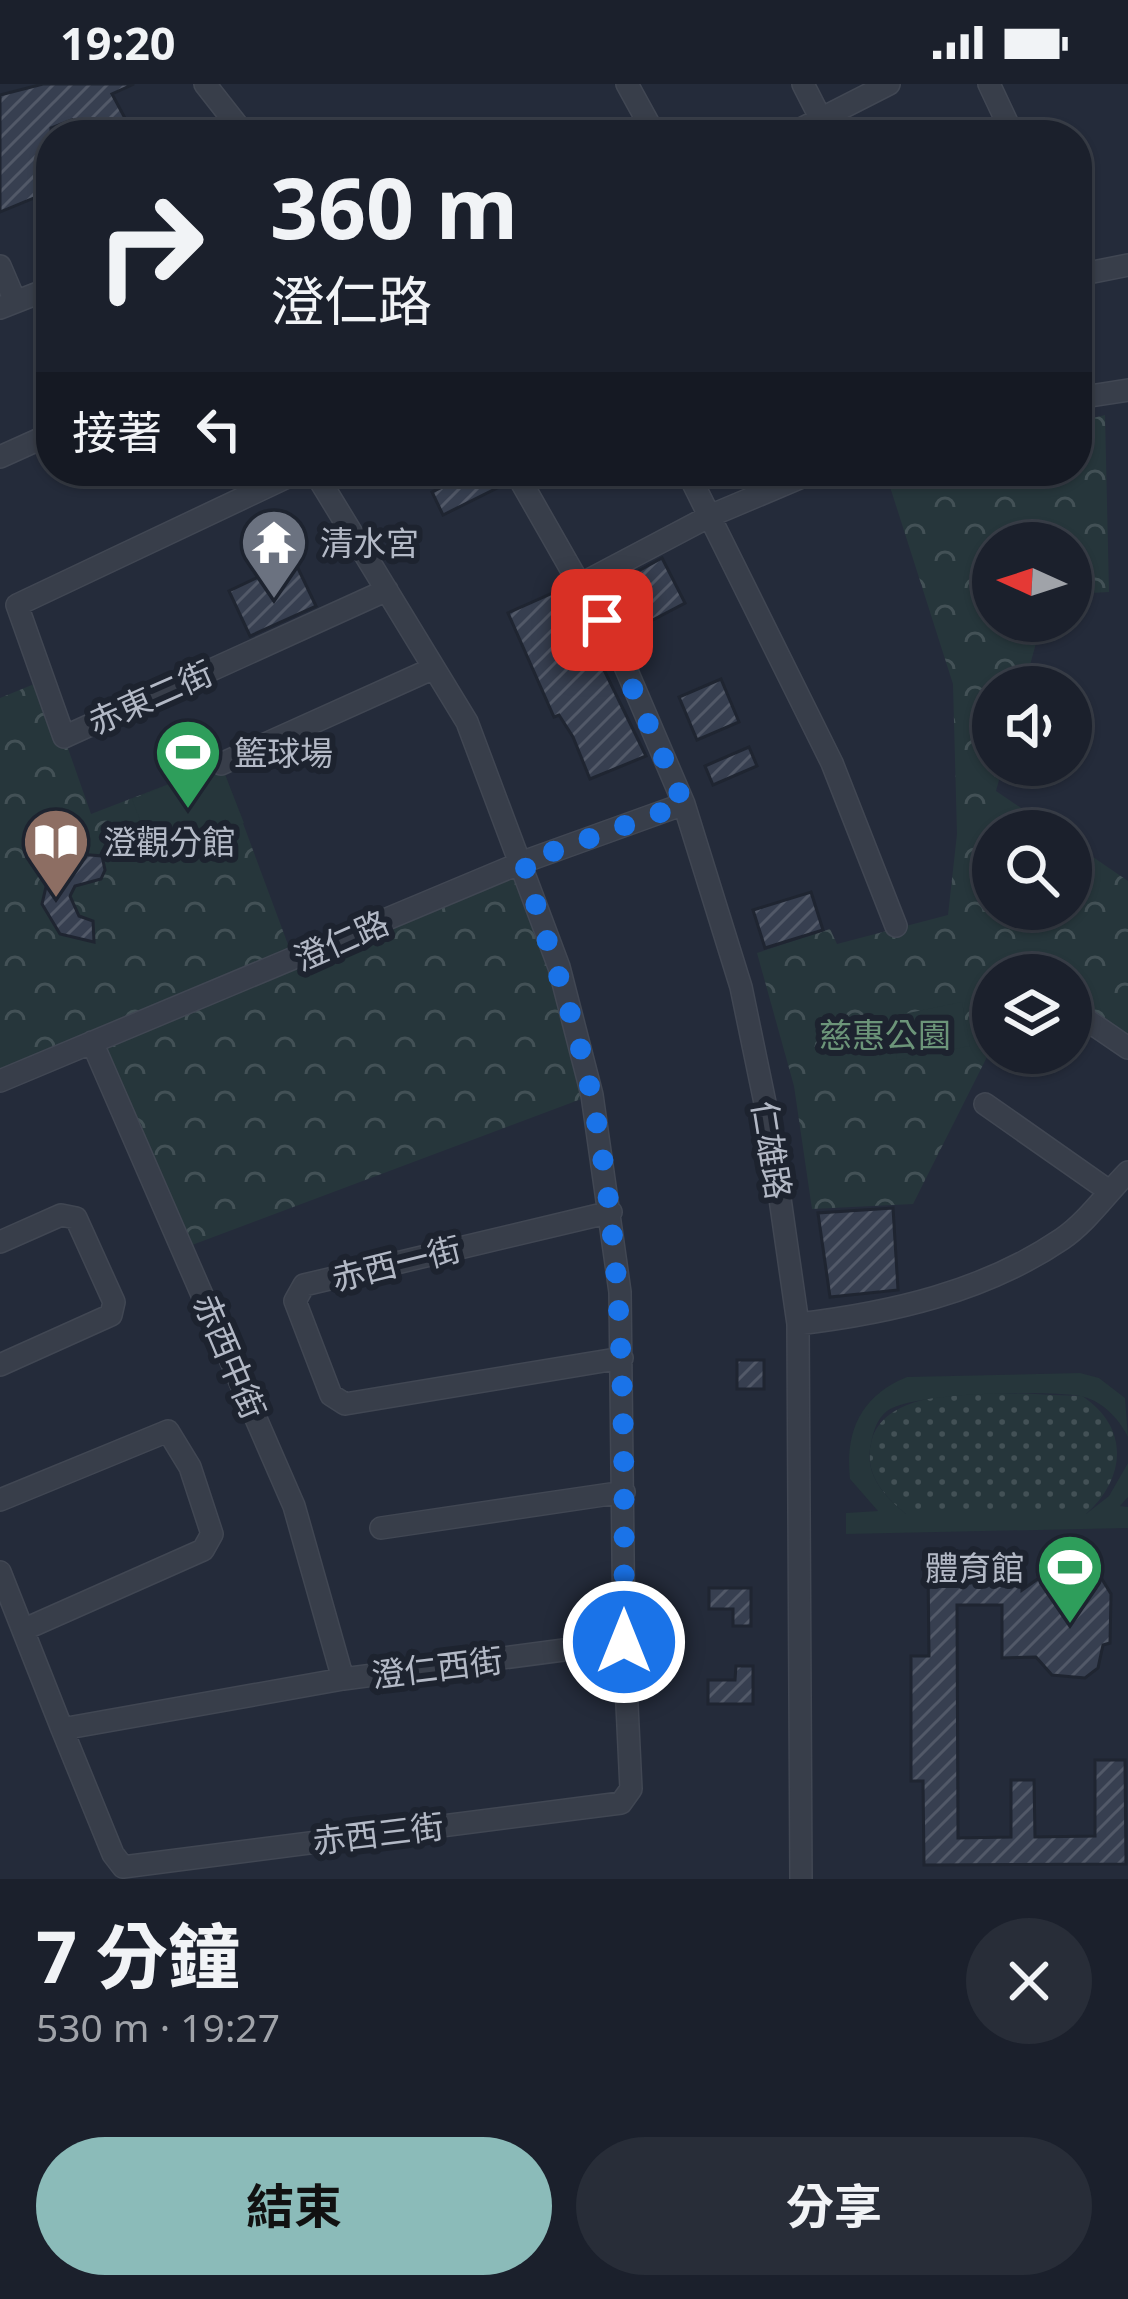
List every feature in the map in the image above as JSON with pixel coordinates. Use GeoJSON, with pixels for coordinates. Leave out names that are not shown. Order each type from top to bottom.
{"type":"FeatureCollection","features":[{"type":"Feature","properties":{"kind":"street"},"geometry":{"type":"LineString","coordinates":[[205,84],[233,120]]}},
{"type":"Feature","properties":{"kind":"street"},"geometry":{"type":"LineString","coordinates":[[627,84],[647,120]]}},
{"type":"Feature","properties":{"kind":"street"},"geometry":{"type":"LineString","coordinates":[[803,84],[821,120]]}},
{"type":"Feature","properties":{"kind":"street"},"geometry":{"type":"LineString","coordinates":[[836,120],[890,84]]}},
{"type":"Feature","properties":{"kind":"street"},"geometry":{"type":"LineString","coordinates":[[989,84],[1006,120]]}},
{"type":"Feature","properties":{"kind":"street"},"geometry":{"type":"LineString","coordinates":[[1092,272],[1128,265]]}},
{"type":"Feature","properties":{"kind":"street"},"geometry":{"type":"LineString","coordinates":[[0,266],[7,305],[36,294]]}},
{"type":"Feature","properties":{"kind":"street"},"geometry":{"type":"LineString","coordinates":[[1092,396],[1128,390]]}},
{"type":"Feature","properties":{"kind":"street"},"geometry":{"type":"LineString","coordinates":[[0,457],[36,441]]}},
{"type":"Feature","properties":{"kind":"street","name":"赤東二街"},"geometry":{"type":"LineString","coordinates":[[268,486],[17,605],[64,736],[387,590]]}},
{"type":"Feature","properties":{"kind":"street"},"geometry":{"type":"LineString","coordinates":[[323,486],[466,722],[524,862],[559,967],[592,1095],[611,1212],[622,1358],[624,1642]]}},
{"type":"Feature","properties":{"kind":"street","name":"仁雄路"},"geometry":{"type":"LineString","coordinates":[[524,486],[583,583],[684,804],[741,987],[769,1122],[798,1324],[801,1879]]}},
{"type":"Feature","properties":{"kind":"street"},"geometry":{"type":"LineString","coordinates":[[696,486],[832,763],[896,926]]}},
{"type":"Feature","properties":{"kind":"street"},"geometry":{"type":"LineString","coordinates":[[583,583],[712,514],[780,486]]}},
{"type":"Feature","properties":{"kind":"street"},"geometry":{"type":"LineString","coordinates":[[221,764],[434,668]]}},
{"type":"Feature","properties":{"kind":"street","name":"澄仁路"},"geometry":{"type":"LineString","coordinates":[[0,1082],[524,862],[684,804]]}},
{"type":"Feature","properties":{"kind":"street"},"geometry":{"type":"LineString","coordinates":[[1092,1024],[1128,1048]]}},
{"type":"Feature","properties":{"kind":"street","name":"赤西中街"},"geometry":{"type":"LineString","coordinates":[[92,1042],[294,1506],[343,1679]]}},
{"type":"Feature","properties":{"kind":"street"},"geometry":{"type":"LineString","coordinates":[[985,1104],[1109,1191]]}},
{"type":"Feature","properties":{"kind":"street"},"geometry":{"type":"LineString","coordinates":[[798,1324],[884,1313],[939,1298],[1064,1238],[1128,1172]]}},
{"type":"Feature","properties":{"kind":"street","name":"赤西一街"},"geometry":{"type":"LineString","coordinates":[[611,1212],[304,1286],[296,1301],[331,1395],[345,1404],[622,1358]]}},
{"type":"Feature","properties":{"kind":"street"},"geometry":{"type":"LineString","coordinates":[[0,1242],[61,1215],[76,1218],[114,1302],[111,1315],[0,1365]]}},
{"type":"Feature","properties":{"kind":"street"},"geometry":{"type":"LineString","coordinates":[[0,1501],[168,1431],[190,1467],[212,1534],[203,1550],[25,1629]]}},
{"type":"Feature","properties":{"kind":"street"},"geometry":{"type":"LineString","coordinates":[[381,1528],[624,1492]]}},
{"type":"Feature","properties":{"kind":"street"},"geometry":{"type":"LineString","coordinates":[[0,1571],[62,1729]]}},
{"type":"Feature","properties":{"kind":"street","name":"澄仁西街"},"geometry":{"type":"LineString","coordinates":[[62,1729],[343,1679],[624,1642]]}},
{"type":"Feature","properties":{"kind":"street","name":"赤西三街"},"geometry":{"type":"LineString","coordinates":[[62,1729],[113,1854],[124,1867],[621,1803],[631,1789],[624,1642]]}},
{"type":"Feature","properties":{"kind":"green space","name":"慈惠公園"},"geometry":{"type":"Polygon","coordinates":[[[1105,415],[1109,592],[1092,593],[1092,522],[972,522],[972,642],[1036,642],[1030,666],[972,666],[972,786],[997,786],[996,791],[1024,810],[972,810],[972,930],[1092,930],[1092,856],[1128,881],[1128,1035],[1092,1010],[1092,954],[972,954],[972,1074],[978,1074],[913,1204],[812,1209],[794,1086],[757,953],[830,929],[837,944],[948,915],[957,834],[953,684],[890,486],[1092,486],[1092,418],[1105,415]]]}},
{"type":"Feature","properties":{"kind":"green space"},"geometry":{"type":"Polygon","coordinates":[[[44,680],[91,814],[221,764],[293,958],[523,862],[592,1095],[184,1248],[92,1043],[0,1081],[0,698],[44,680]]]}},
{"type":"Feature","properties":{"kind":"green space","name":"籃球場"},"geometry":{"type":"Polygon","coordinates":[[[221,764],[244,823],[154,857],[132,799],[221,764]]]}},
{"type":"Feature","properties":{"kind":"green space"},"geometry":{"type":"Polygon","coordinates":[[[962,1002],[970,1046],[897,1060],[889,1017],[962,1002]]]}},
{"type":"Feature","properties":{"kind":"green space"},"geometry":{"type":"Polygon","coordinates":[[[1080,1373],[1099,1378],[1125,1398],[1128,1437],[1109,1411],[1080,1396],[1011,1393],[923,1400],[887,1411],[881,1418],[871,1444],[873,1475],[906,1514],[1086,1514],[1109,1496],[1128,1463],[1128,1497],[1120,1506],[1128,1507],[1128,1528],[846,1534],[846,1513],[878,1511],[850,1479],[850,1446],[867,1405],[891,1385],[907,1377],[1080,1373]]]}},
{"type":"Feature","properties":{"kind":"green space"},"geometry":{"type":"Polygon","coordinates":[[[961,1394],[1082,1396],[1108,1422],[1117,1452],[1110,1484],[1086,1514],[906,1514],[883,1492],[873,1474],[871,1443],[882,1421],[902,1407],[961,1394]]]}},
{"type":"Feature","properties":{"kind":"building"},"geometry":{"type":"Polygon","coordinates":[[[43,84],[134,84],[112,94],[126,120],[36,120],[36,197],[0,212],[0,95],[43,84]]]}},
{"type":"Feature","properties":{"kind":"building"},"geometry":{"type":"Polygon","coordinates":[[[445,486],[501,486],[443,515],[432,492],[445,486]]]}},
{"type":"Feature","properties":{"kind":"building"},"geometry":{"type":"Polygon","coordinates":[[[662,558],[685,603],[647,623],[624,579],[662,558]]]}},
{"type":"Feature","properties":{"kind":"building","name":"清水宮"},"geometry":{"type":"Polygon","coordinates":[[[294,560],[316,606],[250,636],[229,591],[294,560]]]}},
{"type":"Feature","properties":{"kind":"building"},"geometry":{"type":"Polygon","coordinates":[[[564,588],[646,756],[590,779],[573,737],[559,715],[554,717],[508,613],[564,588]]]}},
{"type":"Feature","properties":{"kind":"building"},"geometry":{"type":"Polygon","coordinates":[[[721,679],[739,722],[697,740],[679,697],[721,679]]]}},
{"type":"Feature","properties":{"kind":"building"},"geometry":{"type":"Polygon","coordinates":[[[749,747],[757,766],[713,785],[705,766],[749,747]]]}},
{"type":"Feature","properties":{"kind":"building","name":"澄觀分館"},"geometry":{"type":"Polygon","coordinates":[[[78,854],[102,856],[105,870],[101,879],[75,886],[70,896],[79,916],[93,921],[94,942],[60,934],[42,904],[50,870],[78,854]]]}},
{"type":"Feature","properties":{"kind":"building"},"geometry":{"type":"Polygon","coordinates":[[[811,892],[823,930],[765,948],[753,910],[811,892]]]}},
{"type":"Feature","properties":{"kind":"building"},"geometry":{"type":"Polygon","coordinates":[[[893,1208],[898,1290],[830,1297],[818,1213],[893,1208]]]}},
{"type":"Feature","properties":{"kind":"building"},"geometry":{"type":"Polygon","coordinates":[[[737,1360],[764,1360],[764,1389],[737,1389],[737,1360]]]}},
{"type":"Feature","properties":{"kind":"building"},"geometry":{"type":"Polygon","coordinates":[[[1069,1557],[1094,1566],[1111,1594],[1110,1643],[1103,1645],[1098,1668],[1085,1678],[1052,1675],[1036,1657],[1002,1658],[1002,1605],[957,1605],[958,1838],[1011,1837],[1011,1780],[1034,1780],[1035,1837],[1095,1836],[1095,1760],[1125,1760],[1126,1864],[924,1865],[923,1781],[911,1781],[911,1656],[929,1656],[928,1565],[1022,1564],[1022,1590],[1069,1557]]]}},
{"type":"Feature","properties":{"kind":"building"},"geometry":{"type":"Polygon","coordinates":[[[709,1588],[751,1588],[751,1626],[733,1626],[733,1609],[709,1609],[709,1588]]]}},
{"type":"Feature","properties":{"kind":"building"},"geometry":{"type":"Polygon","coordinates":[[[736,1666],[753,1666],[753,1704],[708,1704],[708,1680],[735,1680],[736,1666]]]}},
{"type":"Feature","properties":{"kind":"place","name":"清水宮"},"geometry":{"type":"Point","coordinates":[274,601]}},
{"type":"Feature","properties":{"kind":"place","name":"籃球場"},"geometry":{"type":"Point","coordinates":[188,811]}},
{"type":"Feature","properties":{"kind":"place","name":"澄觀分館"},"geometry":{"type":"Point","coordinates":[56,900]}},
{"type":"Feature","properties":{"kind":"place","name":"體育館"},"geometry":{"type":"Point","coordinates":[1070,1626]}},
{"type":"Feature","properties":{"kind":"route"},"geometry":{"type":"LineString","coordinates":[[602,620],[684,804],[524,862],[559,967],[592,1095],[611,1212],[620,1292],[624,1642]]}}]}
